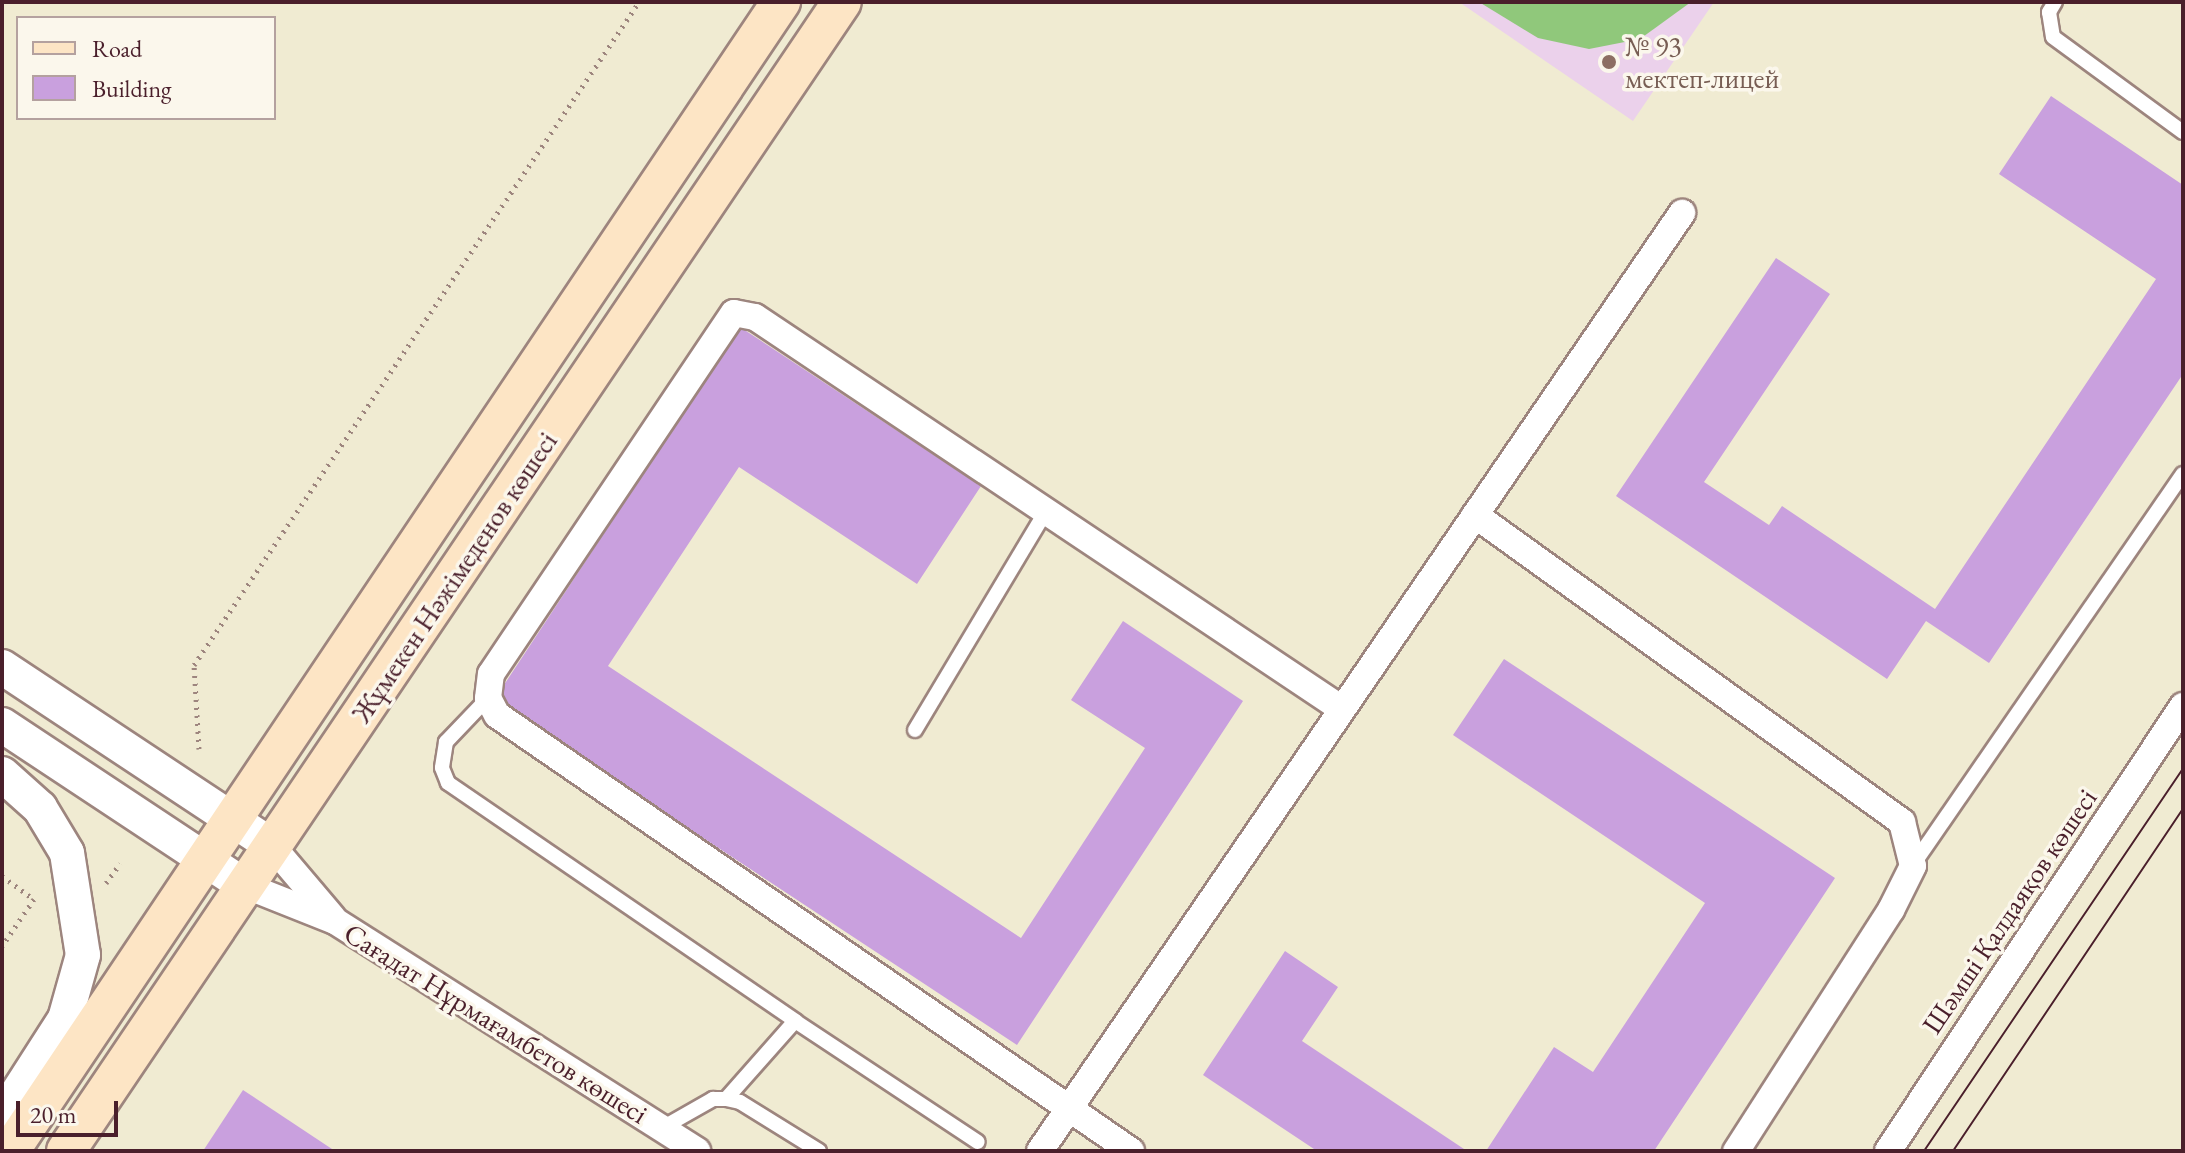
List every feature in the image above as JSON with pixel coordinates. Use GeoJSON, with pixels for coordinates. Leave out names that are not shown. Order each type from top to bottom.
{"type":"FeatureCollection","features":[{"type":"Feature","properties":{"kind":"main road","name":"Жұмекен Нәжімеденов көшесі"},"geometry":{"type":"LineString","coordinates":[[10,1151],[204,857],[233,822],[781,2]]}},
{"type":"Feature","properties":{"kind":"main road","name":"Жұмекен Нәжімеденов көшесі"},"geometry":{"type":"LineString","coordinates":[[66,1151],[842,2]]}},
{"type":"Feature","properties":{"kind":"street"},"geometry":{"type":"LineString","coordinates":[[1040,1151],[1682,213]]}},
{"type":"Feature","properties":{"kind":"street"},"geometry":{"type":"LineString","coordinates":[[1131,1151],[497,715],[488,698],[491,674],[734,313],[755,317],[1342,709]]}},
{"type":"Feature","properties":{"kind":"street"},"geometry":{"type":"LineString","coordinates":[[1475,515],[1902,822],[1913,866],[1891,910],[1736,1151]]}},
{"type":"Feature","properties":{"kind":"street","name":"Сағадат Нұрмағамбетов көшесі"},"geometry":{"type":"LineString","coordinates":[[2,667],[272,846],[335,921]]}},
{"type":"Feature","properties":{"kind":"street","name":"Шәмші Қалдаяқов көшесі"},"geometry":{"type":"LineString","coordinates":[[1888,1151],[2183,706]]}},
{"type":"Feature","properties":{"kind":"street","name":"Сағадат Нұрмағамбетов көшесі"},"geometry":{"type":"LineString","coordinates":[[2,725],[244,885],[335,921],[697,1151]]}},
{"type":"Feature","properties":{"kind":"street"},"geometry":{"type":"LineString","coordinates":[[2,774],[40,808],[67,853],[83,955],[65,1019],[2,1117]]}},
{"type":"Feature","properties":{"kind":"lane"},"geometry":{"type":"LineString","coordinates":[[2055,2],[2049,12],[2053,37],[2183,132]]}},
{"type":"Feature","properties":{"kind":"lane"},"geometry":{"type":"LineString","coordinates":[[1913,866],[2183,474]]}},
{"type":"Feature","properties":{"kind":"lane"},"geometry":{"type":"LineString","coordinates":[[915,730],[1046,511]]}},
{"type":"Feature","properties":{"kind":"lane"},"geometry":{"type":"LineString","coordinates":[[488,698],[446,742],[442,768],[448,783],[795,1021],[978,1142]]}},
{"type":"Feature","properties":{"kind":"lane"},"geometry":{"type":"LineString","coordinates":[[726,1099],[795,1021]]}},
{"type":"Feature","properties":{"kind":"lane"},"geometry":{"type":"LineString","coordinates":[[662,1128],[713,1099],[726,1099],[740,1102],[819,1151]]}},
{"type":"Feature","properties":{"kind":"path"},"geometry":{"type":"LineString","coordinates":[[199,749],[194,665],[639,2]]}},
{"type":"Feature","properties":{"kind":"path"},"geometry":{"type":"LineString","coordinates":[[103,886],[120,864]]}},
{"type":"Feature","properties":{"kind":"path"},"geometry":{"type":"LineString","coordinates":[[2,876],[34,899],[2,946]]}},
{"type":"Feature","properties":{"kind":"shaded area","name":"№ 93 мектеп-лицей"},"geometry":{"type":"Polygon","coordinates":[[[1459,2],[1714,2],[1633,121],[1459,2]]]}},
{"type":"Feature","properties":{"kind":"green space"},"geometry":{"type":"Polygon","coordinates":[[[1479,2],[1691,2],[1640,39],[1589,49],[1538,38],[1479,2]]]}},
{"type":"Feature","properties":{"kind":"building"},"geometry":{"type":"Polygon","coordinates":[[[2051,96],[2183,185],[2183,374],[1989,663],[1926,621],[1887,679],[1616,496],[1776,258],[1830,294],[1704,482],[1769,525],[1782,506],[1935,609],[2156,279],[1999,174],[2051,96]]]}},
{"type":"Feature","properties":{"kind":"building"},"geometry":{"type":"Polygon","coordinates":[[[740,327],[981,486],[917,584],[739,467],[608,666],[1021,938],[1145,748],[1071,700],[1123,621],[1243,701],[1017,1045],[494,700],[740,327]]]}},
{"type":"Feature","properties":{"kind":"building"},"geometry":{"type":"Polygon","coordinates":[[[1504,659],[1835,878],[1654,1151],[1486,1151],[1554,1047],[1593,1072],[1705,903],[1453,735],[1504,659]]]}},
{"type":"Feature","properties":{"kind":"building"},"geometry":{"type":"Polygon","coordinates":[[[1285,951],[1338,987],[1302,1041],[1467,1151],[1317,1151],[1203,1075],[1285,951]]]}},
{"type":"Feature","properties":{"kind":"building"},"geometry":{"type":"Polygon","coordinates":[[[243,1090],[335,1151],[203,1151],[243,1090]]]}},
{"type":"Feature","properties":{"kind":"tram line"},"geometry":{"type":"LineString","coordinates":[[1924,1151],[2183,768]]}},
{"type":"Feature","properties":{"kind":"tram line"},"geometry":{"type":"LineString","coordinates":[[1953,1151],[2183,809]]}},
{"type":"Feature","properties":{"kind":"place","name":"№ 93 мектеп-лицей"},"geometry":{"type":"Point","coordinates":[1609,62]}}]}
